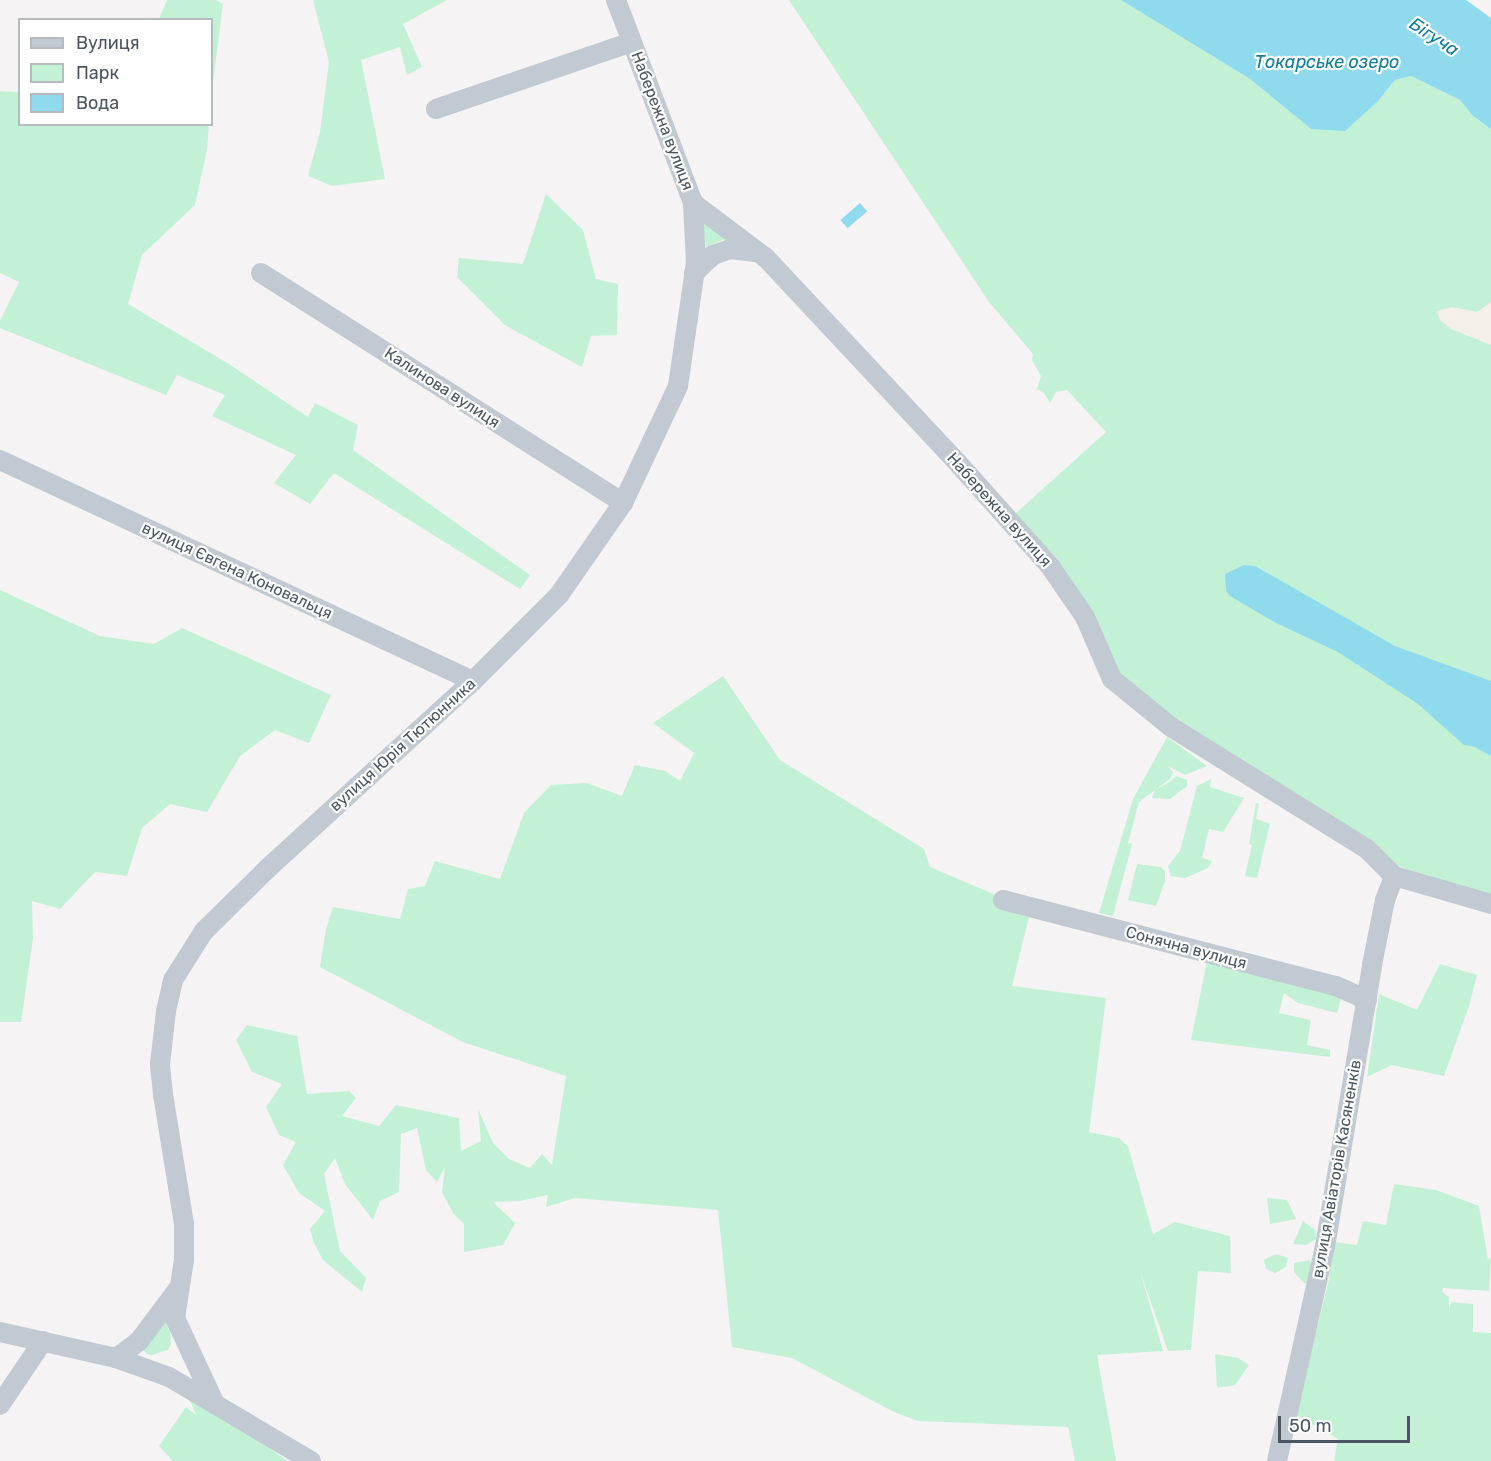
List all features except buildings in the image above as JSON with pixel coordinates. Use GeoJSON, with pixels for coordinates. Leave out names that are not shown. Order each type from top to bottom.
{"type":"FeatureCollection","features":[{"type":"Feature","properties":{"kind":"street","name":"Набережна вулиця"},"geometry":{"type":"LineString","coordinates":[[616,0],[693,202],[726,230],[759,253],[956,460],[1050,566],[1085,617],[1112,679],[1171,727],[1367,849],[1394,876],[1491,904]]}},
{"type":"Feature","properties":{"kind":"street"},"geometry":{"type":"LineString","coordinates":[[436,109],[632,42]]}},
{"type":"Feature","properties":{"kind":"street","name":"вулиця Юрія Тютюнника"},"geometry":{"type":"LineString","coordinates":[[214,1402],[177,1327],[175,1318],[184,1260],[184,1224],[160,1064],[166,1011],[173,980],[204,931],[267,869],[473,681],[558,595],[623,503],[678,386],[696,263],[693,202]]}},
{"type":"Feature","properties":{"kind":"street"},"geometry":{"type":"LineString","coordinates":[[694,273],[713,255],[730,249],[759,253]]}},
{"type":"Feature","properties":{"kind":"street","name":"Калинова вулиця"},"geometry":{"type":"LineString","coordinates":[[261,273],[623,503]]}},
{"type":"Feature","properties":{"kind":"street","name":"вулиця Євгена Коновальця"},"geometry":{"type":"LineString","coordinates":[[0,460],[473,681]]}},
{"type":"Feature","properties":{"kind":"street","name":"вулиця Авіаторів Касяненків"},"geometry":{"type":"LineString","coordinates":[[1277,1461],[1324,1247],[1385,900],[1394,876]]}},
{"type":"Feature","properties":{"kind":"street","name":"Сонячна вулиця"},"geometry":{"type":"LineString","coordinates":[[1003,900],[1336,986],[1367,1000]]}},
{"type":"Feature","properties":{"kind":"street","name":"вулиця Юрія Тютюнника"},"geometry":{"type":"LineString","coordinates":[[116,1358],[139,1341],[178,1289]]}},
{"type":"Feature","properties":{"kind":"street"},"geometry":{"type":"LineString","coordinates":[[0,1332],[116,1358],[169,1377],[311,1461]]}},
{"type":"Feature","properties":{"kind":"street"},"geometry":{"type":"LineString","coordinates":[[0,1405],[43,1341]]}},
{"type":"Feature","properties":{"kind":"green space"},"geometry":{"type":"Polygon","coordinates":[[[167,0],[216,0],[223,4],[213,82],[213,18],[159,18],[167,0]]]}},
{"type":"Feature","properties":{"kind":"green space"},"geometry":{"type":"Polygon","coordinates":[[[313,0],[447,0],[403,24],[422,67],[407,75],[400,47],[361,60],[385,179],[332,186],[308,176],[320,132],[329,62],[313,0]]]}},
{"type":"Feature","properties":{"kind":"green space"},"geometry":{"type":"Polygon","coordinates":[[[789,0],[1121,0],[1250,79],[1311,129],[1378,101],[1395,80],[1411,76],[1460,100],[1472,115],[1491,129],[1491,899],[1395,865],[1390,858],[1292,799],[1126,686],[1071,579],[1015,514],[1106,432],[1067,390],[1056,392],[1050,403],[1044,393],[1037,389],[1041,376],[1032,360],[1033,354],[989,302],[789,0]]]}},
{"type":"Feature","properties":{"kind":"green space"},"geometry":{"type":"Polygon","coordinates":[[[0,91],[18,92],[18,126],[209,126],[207,150],[195,205],[142,255],[128,304],[229,364],[308,417],[315,403],[358,425],[353,450],[530,575],[520,589],[334,473],[310,504],[274,483],[296,455],[212,416],[225,395],[177,375],[166,395],[0,328],[0,321],[19,282],[0,273],[0,91]]]}},
{"type":"Feature","properties":{"kind":"green space"},"geometry":{"type":"Polygon","coordinates":[[[546,194],[583,230],[596,279],[618,284],[617,335],[591,336],[582,367],[505,325],[457,277],[459,258],[523,264],[546,194]]]}},
{"type":"Feature","properties":{"kind":"green space"},"geometry":{"type":"Polygon","coordinates":[[[702,216],[727,238],[706,247],[702,216]]]}},
{"type":"Feature","properties":{"kind":"green space"},"geometry":{"type":"Polygon","coordinates":[[[0,590],[100,636],[154,644],[182,628],[331,695],[309,743],[275,730],[240,756],[207,812],[170,804],[142,828],[127,876],[95,872],[60,909],[32,901],[33,938],[21,1022],[0,1022],[0,590]]]}},
{"type":"Feature","properties":{"kind":"green space"},"geometry":{"type":"Polygon","coordinates":[[[723,676],[780,760],[924,849],[930,867],[998,896],[996,907],[1029,917],[1012,986],[1106,998],[1089,1132],[1119,1138],[1128,1146],[1153,1234],[1175,1222],[1230,1236],[1231,1273],[1198,1271],[1191,1350],[1168,1351],[1140,1271],[1163,1351],[1097,1355],[1116,1461],[1075,1461],[1068,1427],[918,1421],[894,1412],[792,1358],[732,1347],[718,1210],[575,1198],[546,1207],[548,1195],[520,1201],[493,1202],[515,1223],[503,1245],[464,1252],[464,1224],[453,1213],[442,1192],[445,1167],[437,1182],[426,1170],[417,1128],[401,1134],[399,1192],[380,1201],[373,1220],[345,1184],[335,1158],[324,1174],[340,1251],[366,1278],[362,1292],[323,1260],[314,1243],[310,1229],[325,1211],[299,1193],[283,1165],[296,1142],[279,1135],[266,1107],[282,1084],[252,1072],[236,1040],[247,1025],[297,1036],[307,1094],[349,1091],[356,1098],[342,1116],[379,1126],[396,1105],[459,1118],[461,1151],[481,1141],[478,1109],[493,1143],[509,1159],[530,1168],[542,1154],[552,1165],[566,1076],[463,1042],[320,967],[326,929],[333,907],[400,919],[408,889],[425,886],[435,861],[500,879],[524,813],[551,785],[587,783],[622,796],[635,765],[665,771],[680,781],[694,753],[653,723],[723,676]]]}},
{"type":"Feature","properties":{"kind":"green space"},"geometry":{"type":"Polygon","coordinates":[[[1167,737],[1207,766],[1185,775],[1168,766],[1173,772],[1170,779],[1139,802],[1128,843],[1132,844],[1113,916],[1099,913],[1133,799],[1167,737]]]}},
{"type":"Feature","properties":{"kind":"green space"},"geometry":{"type":"Polygon","coordinates":[[[1176,776],[1187,780],[1187,786],[1170,799],[1152,798],[1155,790],[1176,776]]]}},
{"type":"Feature","properties":{"kind":"green space"},"geometry":{"type":"Polygon","coordinates":[[[1211,779],[1210,787],[1244,798],[1223,832],[1209,829],[1202,858],[1212,861],[1208,868],[1185,878],[1171,876],[1168,866],[1180,851],[1197,786],[1211,779]]]}},
{"type":"Feature","properties":{"kind":"green space"},"geometry":{"type":"Polygon","coordinates":[[[1256,803],[1259,804],[1256,819],[1270,824],[1257,878],[1245,876],[1252,845],[1249,844],[1256,803]]]}},
{"type":"Feature","properties":{"kind":"green space"},"geometry":{"type":"Polygon","coordinates":[[[1137,864],[1161,867],[1165,871],[1165,881],[1156,906],[1128,900],[1137,864]]]}},
{"type":"Feature","properties":{"kind":"green space"},"geometry":{"type":"Polygon","coordinates":[[[1207,961],[1342,995],[1337,1013],[1298,1003],[1284,993],[1279,1013],[1311,1020],[1307,1045],[1330,1050],[1330,1057],[1191,1040],[1207,961]]]}},
{"type":"Feature","properties":{"kind":"green space"},"geometry":{"type":"Polygon","coordinates":[[[1440,964],[1477,975],[1469,1006],[1444,1076],[1392,1065],[1367,1077],[1379,994],[1417,1010],[1440,964]]]}},
{"type":"Feature","properties":{"kind":"green space"},"geometry":{"type":"Polygon","coordinates":[[[1394,1184],[1436,1190],[1479,1206],[1488,1260],[1491,1257],[1489,1291],[1443,1288],[1442,1292],[1449,1297],[1449,1309],[1451,1302],[1473,1304],[1473,1332],[1491,1333],[1491,1461],[1334,1461],[1338,1439],[1296,1415],[1329,1279],[1333,1242],[1357,1245],[1363,1221],[1386,1225],[1394,1184]]]}},
{"type":"Feature","properties":{"kind":"green space"},"geometry":{"type":"Polygon","coordinates":[[[1267,1198],[1287,1200],[1296,1219],[1270,1224],[1267,1198]]]}},
{"type":"Feature","properties":{"kind":"green space"},"geometry":{"type":"Polygon","coordinates":[[[1303,1221],[1315,1230],[1316,1239],[1306,1245],[1293,1244],[1303,1221]]]}},
{"type":"Feature","properties":{"kind":"green space"},"geometry":{"type":"Polygon","coordinates":[[[1276,1254],[1288,1258],[1286,1267],[1275,1273],[1266,1269],[1264,1260],[1276,1254]]]}},
{"type":"Feature","properties":{"kind":"green space"},"geometry":{"type":"Polygon","coordinates":[[[1310,1260],[1315,1269],[1313,1285],[1304,1283],[1294,1272],[1294,1263],[1310,1260]]]}},
{"type":"Feature","properties":{"kind":"green space"},"geometry":{"type":"Polygon","coordinates":[[[168,1306],[171,1344],[168,1350],[152,1355],[147,1354],[142,1349],[168,1306]]]}},
{"type":"Feature","properties":{"kind":"green space"},"geometry":{"type":"Polygon","coordinates":[[[1215,1354],[1238,1358],[1249,1365],[1235,1385],[1217,1388],[1215,1354]]]}},
{"type":"Feature","properties":{"kind":"green space"},"geometry":{"type":"Polygon","coordinates":[[[188,1395],[287,1461],[173,1461],[159,1446],[186,1407],[196,1415],[188,1395]]]}},
{"type":"Feature","properties":{"kind":"sand"},"geometry":{"type":"Polygon","coordinates":[[[1491,302],[1491,345],[1451,329],[1440,320],[1437,311],[1452,307],[1477,312],[1491,302]]]}},
{"type":"Feature","properties":{"kind":"water","name":"Токарське озеро"},"geometry":{"type":"Polygon","coordinates":[[[1121,0],[1466,0],[1491,18],[1491,129],[1472,115],[1460,100],[1411,76],[1395,80],[1378,101],[1345,131],[1311,129],[1250,79],[1121,0]]]}},
{"type":"Feature","properties":{"kind":"water"},"geometry":{"type":"Polygon","coordinates":[[[860,203],[867,211],[848,228],[840,220],[860,203]]]}},
{"type":"Feature","properties":{"kind":"water"},"geometry":{"type":"Polygon","coordinates":[[[1244,565],[1255,566],[1395,646],[1491,681],[1491,756],[1475,747],[1464,745],[1418,704],[1338,652],[1276,623],[1230,596],[1226,591],[1225,574],[1244,565]]]}},
{"type":"Feature","properties":{"kind":"water label","name":"Бігуча"},"geometry":{"type":"Point","coordinates":[1434,37]}}]}
